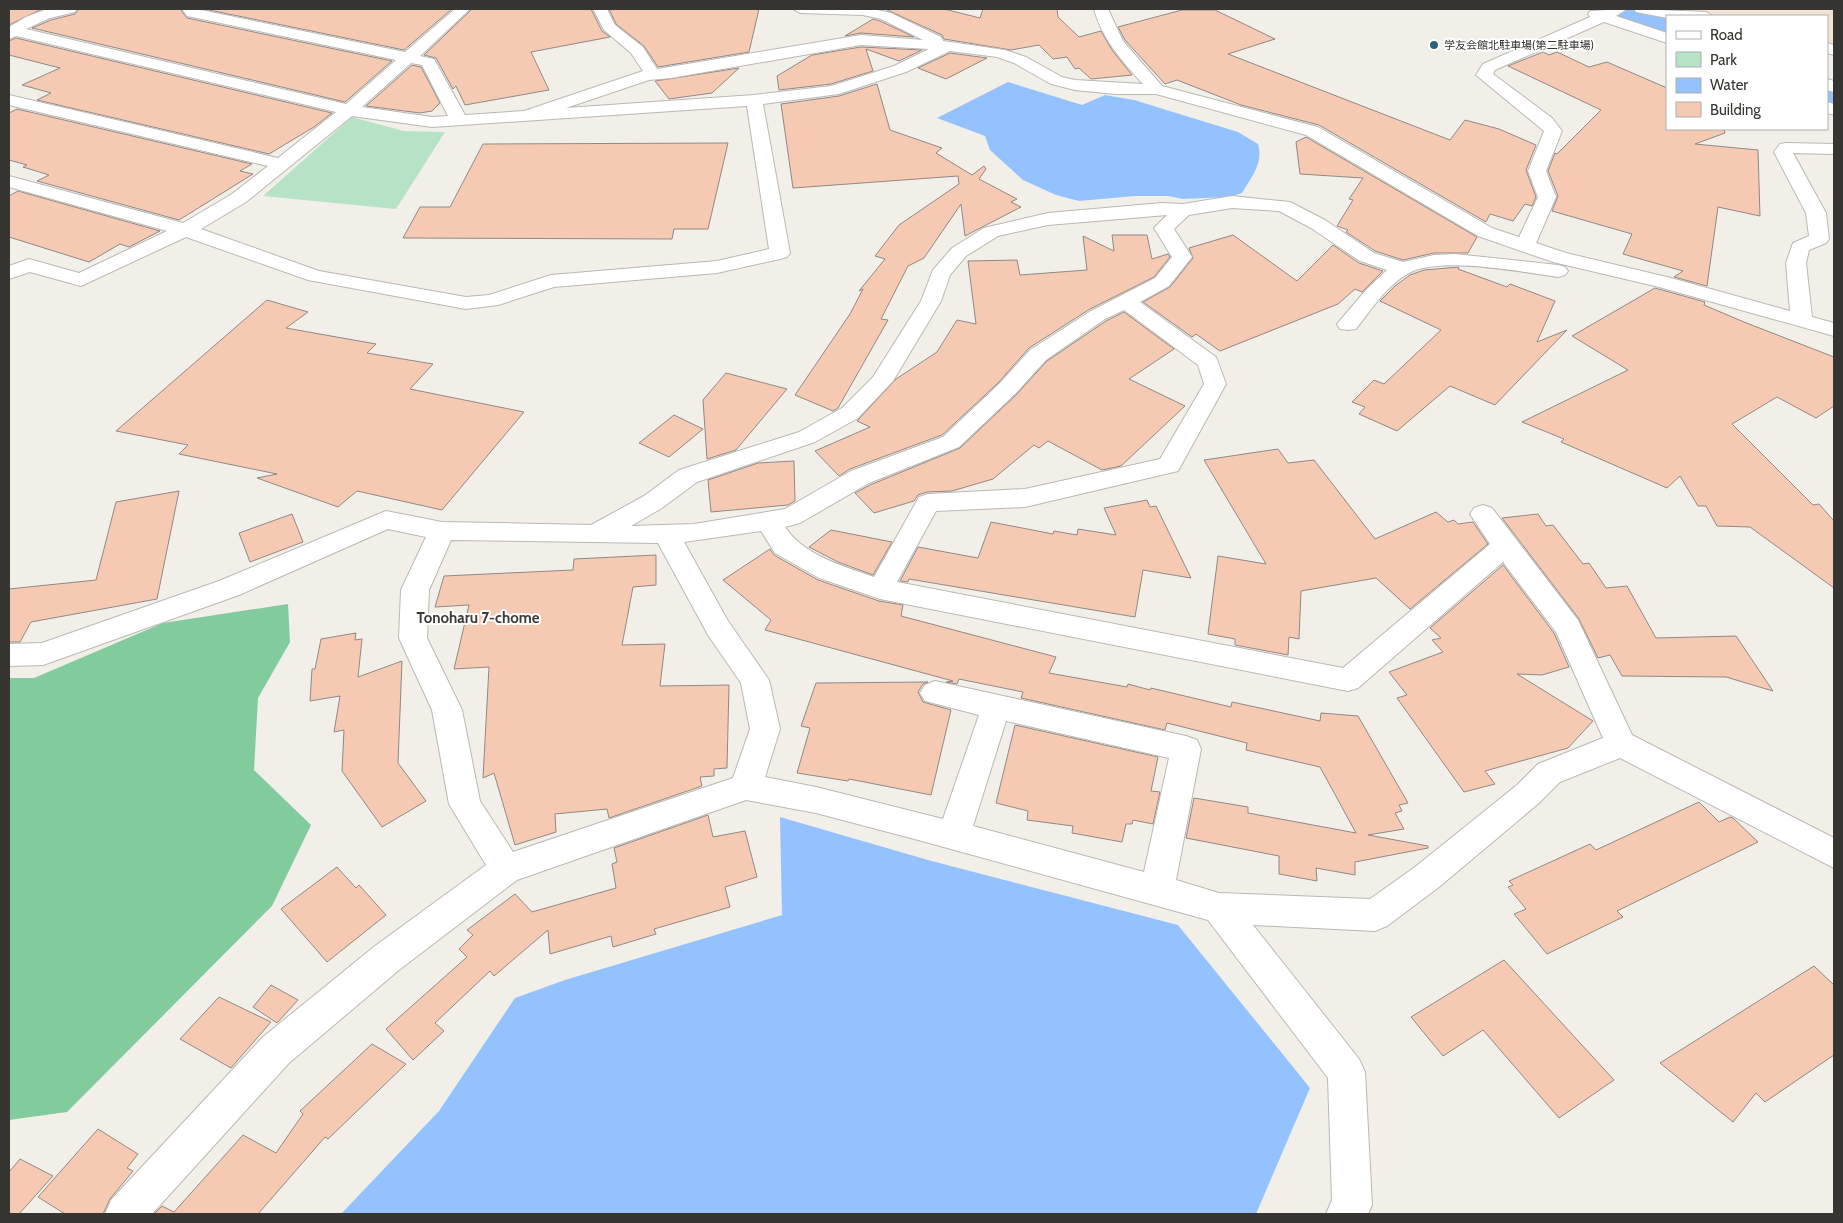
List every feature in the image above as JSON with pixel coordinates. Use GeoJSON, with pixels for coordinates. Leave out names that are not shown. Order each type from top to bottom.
{"type":"FeatureCollection","features":[{"type":"Feature","properties":{"kind":"street"},"geometry":{"type":"LineString","coordinates":[[11,32],[30,19],[44,13],[70,9]]}},
{"type":"Feature","properties":{"kind":"street"},"geometry":{"type":"LineString","coordinates":[[189,9],[192,13],[428,62],[459,120]]}},
{"type":"Feature","properties":{"kind":"street"},"geometry":{"type":"LineString","coordinates":[[438,9],[461,11]]}},
{"type":"Feature","properties":{"kind":"street"},"geometry":{"type":"LineString","coordinates":[[600,9],[609,27],[637,50],[653,75]]}},
{"type":"Feature","properties":{"kind":"street"},"geometry":{"type":"LineString","coordinates":[[800,9],[865,10],[886,16],[948,46]]}},
{"type":"Feature","properties":{"kind":"street"},"geometry":{"type":"LineString","coordinates":[[1102,9],[1105,24],[1118,46],[1156,89]]}},
{"type":"Feature","properties":{"kind":"street"},"geometry":{"type":"LineString","coordinates":[[1578,9],[1612,13],[1666,38]]}},
{"type":"Feature","properties":{"kind":"street"},"geometry":{"type":"LineString","coordinates":[[1641,9],[1662,16]]}},
{"type":"Feature","properties":{"kind":"street"},"geometry":{"type":"LineString","coordinates":[[9,273],[29,265],[81,280],[185,230],[239,198],[282,164],[349,110],[461,11]]}},
{"type":"Feature","properties":{"kind":"street"},"geometry":{"type":"LineString","coordinates":[[1526,247],[1546,197],[1537,171],[1553,131],[1546,122],[1484,75],[1485,72],[1489,67],[1612,13]]}},
{"type":"Feature","properties":{"kind":"street"},"geometry":{"type":"LineString","coordinates":[[11,32],[349,110],[432,122],[754,100],[833,91],[900,69],[948,46]]}},
{"type":"Feature","properties":{"kind":"street"},"geometry":{"type":"LineString","coordinates":[[528,115],[653,75],[861,40],[948,46],[999,53],[1013,58],[1057,81],[1075,85],[1116,89],[1156,89],[1312,131],[1485,232],[1560,258],[1632,274],[1834,330]]}},
{"type":"Feature","properties":{"kind":"street"},"geometry":{"type":"LineString","coordinates":[[9,100],[282,164]]}},
{"type":"Feature","properties":{"kind":"street"},"geometry":{"type":"LineString","coordinates":[[9,181],[185,230],[314,276],[466,303],[491,301],[551,281],[717,266],[780,253],[754,100]]}},
{"type":"Feature","properties":{"kind":"street"},"geometry":{"type":"LineString","coordinates":[[1802,321],[1796,263],[1800,247],[1819,240],[1816,213],[1783,152],[1786,148],[1834,149]]}},
{"type":"Feature","properties":{"kind":"street"},"geometry":{"type":"LineString","coordinates":[[594,535],[653,502],[688,476],[807,437],[850,413],[882,381],[931,301],[940,274],[959,252],[991,232],[1048,219],[1162,209],[1183,210],[1232,202],[1282,206],[1318,224],[1367,256],[1402,268]]}},
{"type":"Feature","properties":{"kind":"street"},"geometry":{"type":"LineString","coordinates":[[9,655],[43,654],[229,588],[386,520],[442,531],[594,535],[694,533],[791,517],[860,477],[951,442],[1007,389],[1038,355],[1098,315],[1162,282],[1182,257],[1164,228],[1183,210]]}},
{"type":"Feature","properties":{"kind":"street"},"geometry":{"type":"LineString","coordinates":[[1348,324],[1402,268],[1430,261],[1486,261],[1565,272],[1632,274]]}},
{"type":"Feature","properties":{"kind":"street"},"geometry":{"type":"LineString","coordinates":[[880,589],[928,503],[1025,498],[1169,465],[1215,384],[1208,362],[1126,300]]}},
{"type":"Feature","properties":{"kind":"street"},"geometry":{"type":"LineString","coordinates":[[1483,514],[1568,628],[1621,744],[1834,854]]}},
{"type":"Feature","properties":{"kind":"street"},"geometry":{"type":"LineString","coordinates":[[768,521],[784,546],[828,571],[880,589],[1348,680],[1505,546]]}},
{"type":"Feature","properties":{"kind":"street"},"geometry":{"type":"LineString","coordinates":[[442,531],[414,590],[413,638],[447,710],[465,804],[506,869]]}},
{"type":"Feature","properties":{"kind":"street"},"geometry":{"type":"LineString","coordinates":[[666,534],[718,628],[755,680],[765,729],[746,787]]}},
{"type":"Feature","properties":{"kind":"street"},"geometry":{"type":"LineString","coordinates":[[935,693],[1186,749],[1157,890]]}},
{"type":"Feature","properties":{"kind":"street"},"geometry":{"type":"LineString","coordinates":[[954,835],[992,718]]}},
{"type":"Feature","properties":{"kind":"street"},"geometry":{"type":"LineString","coordinates":[[125,1214],[276,1050],[387,958],[506,869],[746,787],[816,800],[954,835],[1219,908],[1375,915],[1427,877],[1521,799],[1549,773],[1621,744]]}},
{"type":"Feature","properties":{"kind":"street"},"geometry":{"type":"LineString","coordinates":[[1219,908],[1346,1072],[1352,1205],[1346,1214]]}},
{"type":"Feature","properties":{"kind":"shaded area"},"geometry":{"type":"Polygon","coordinates":[[[1651,9],[1834,9],[1834,46],[1828,44],[1828,15],[1729,15],[1651,9]]]}},
{"type":"Feature","properties":{"kind":"green space"},"geometry":{"type":"Polygon","coordinates":[[[352,117],[403,131],[445,132],[396,209],[263,196],[352,117]]]}},
{"type":"Feature","properties":{"kind":"green space"},"geometry":{"type":"Polygon","coordinates":[[[288,604],[290,642],[258,698],[254,770],[311,825],[272,906],[67,1112],[9,1120],[9,678],[34,678],[163,623],[288,604]]]}},
{"type":"Feature","properties":{"kind":"water"},"geometry":{"type":"Polygon","coordinates":[[[1008,82],[1082,105],[1105,95],[1134,100],[1238,132],[1258,144],[1258,164],[1242,193],[1229,197],[1183,199],[1168,196],[1135,196],[1079,201],[1056,195],[1023,180],[990,150],[985,136],[937,118],[1008,82]]]}},
{"type":"Feature","properties":{"kind":"water"},"geometry":{"type":"Polygon","coordinates":[[[780,817],[928,860],[1178,925],[1310,1088],[1256,1214],[341,1214],[439,1111],[515,998],[565,980],[782,915],[780,817]]]}},
{"type":"Feature","properties":{"kind":"building"},"geometry":{"type":"Polygon","coordinates":[[[9,9],[42,9],[9,25],[9,9]]]}},
{"type":"Feature","properties":{"kind":"building"},"geometry":{"type":"Polygon","coordinates":[[[79,9],[180,9],[187,18],[392,61],[345,102],[32,28],[51,20],[75,14],[79,9]]]}},
{"type":"Feature","properties":{"kind":"building"},"geometry":{"type":"Polygon","coordinates":[[[204,9],[452,9],[404,50],[204,9]]]}},
{"type":"Feature","properties":{"kind":"building"},"geometry":{"type":"Polygon","coordinates":[[[472,9],[591,9],[602,31],[610,37],[531,52],[549,90],[465,105],[456,86],[453,89],[436,58],[424,55],[472,9]]]}},
{"type":"Feature","properties":{"kind":"building"},"geometry":{"type":"Polygon","coordinates":[[[609,9],[759,9],[749,52],[658,67],[644,46],[616,24],[609,9]]]}},
{"type":"Feature","properties":{"kind":"building"},"geometry":{"type":"Polygon","coordinates":[[[944,9],[980,18],[983,9],[1057,9],[1058,17],[1079,37],[1101,31],[1112,50],[1132,75],[1091,79],[1079,68],[1075,69],[1067,57],[1053,59],[1039,45],[1011,50],[944,39],[942,35],[887,10],[944,9]]]}},
{"type":"Feature","properties":{"kind":"building"},"geometry":{"type":"Polygon","coordinates":[[[1182,10],[1215,10],[1275,39],[1228,54],[1450,140],[1465,120],[1499,129],[1536,145],[1526,170],[1536,197],[1532,206],[1525,204],[1513,221],[1490,214],[1486,222],[1319,125],[1241,105],[1177,80],[1165,84],[1125,40],[1118,27],[1182,10]]]}},
{"type":"Feature","properties":{"kind":"building"},"geometry":{"type":"Polygon","coordinates":[[[873,19],[914,37],[861,33],[845,36],[873,19]]]}},
{"type":"Feature","properties":{"kind":"building"},"geometry":{"type":"Polygon","coordinates":[[[16,38],[332,113],[314,127],[269,154],[37,100],[51,93],[22,85],[60,68],[9,55],[9,41],[16,38]]]}},
{"type":"Feature","properties":{"kind":"building"},"geometry":{"type":"Polygon","coordinates":[[[861,47],[922,50],[899,61],[866,49],[873,71],[831,84],[779,90],[777,76],[812,55],[861,47]]]}},
{"type":"Feature","properties":{"kind":"building"},"geometry":{"type":"Polygon","coordinates":[[[1543,52],[1549,55],[1557,52],[1589,67],[1607,62],[1666,88],[1666,130],[1724,130],[1725,133],[1695,144],[1758,150],[1760,216],[1718,207],[1707,286],[1674,277],[1683,271],[1623,254],[1632,234],[1552,211],[1558,196],[1548,171],[1555,153],[1557,154],[1601,110],[1508,66],[1543,52]]]}},
{"type":"Feature","properties":{"kind":"building"},"geometry":{"type":"Polygon","coordinates":[[[950,53],[987,58],[946,79],[918,68],[950,53]]]}},
{"type":"Feature","properties":{"kind":"building"},"geometry":{"type":"Polygon","coordinates":[[[412,65],[421,67],[440,103],[432,111],[420,113],[366,106],[412,65]]]}},
{"type":"Feature","properties":{"kind":"building"},"geometry":{"type":"Polygon","coordinates":[[[739,68],[712,93],[669,99],[655,81],[739,68]]]}},
{"type":"Feature","properties":{"kind":"building"},"geometry":{"type":"Polygon","coordinates":[[[877,84],[890,130],[942,148],[936,153],[972,175],[984,166],[986,169],[979,179],[1017,199],[1011,202],[1021,207],[965,236],[961,204],[924,258],[908,266],[881,319],[888,320],[838,408],[833,411],[795,395],[850,314],[863,289],[859,291],[885,259],[875,256],[899,225],[959,184],[958,176],[793,188],[781,104],[839,96],[877,84]]]}},
{"type":"Feature","properties":{"kind":"building"},"geometry":{"type":"Polygon","coordinates":[[[17,109],[252,164],[240,171],[253,174],[179,220],[37,181],[49,175],[23,167],[27,165],[9,160],[9,113],[17,109]]]}},
{"type":"Feature","properties":{"kind":"building"},"geometry":{"type":"Polygon","coordinates":[[[1306,137],[1477,237],[1468,253],[1434,253],[1403,260],[1375,251],[1346,232],[1348,230],[1337,226],[1353,200],[1349,199],[1363,178],[1300,174],[1296,142],[1306,137]]]}},
{"type":"Feature","properties":{"kind":"building"},"geometry":{"type":"Polygon","coordinates":[[[728,143],[708,229],[674,229],[672,239],[403,238],[420,207],[450,207],[483,144],[728,143]]]}},
{"type":"Feature","properties":{"kind":"building"},"geometry":{"type":"Polygon","coordinates":[[[18,191],[160,231],[129,247],[120,244],[89,262],[9,237],[9,196],[18,191]]]}},
{"type":"Feature","properties":{"kind":"building"},"geometry":{"type":"Polygon","coordinates":[[[1112,235],[1147,235],[1152,259],[1168,254],[1170,257],[1154,277],[1090,309],[1029,348],[998,383],[942,435],[850,469],[839,476],[815,451],[870,427],[857,421],[896,379],[937,352],[957,320],[976,324],[968,261],[1017,260],[1020,275],[1087,270],[1083,236],[1114,251],[1112,235]]]}},
{"type":"Feature","properties":{"kind":"building"},"geometry":{"type":"Polygon","coordinates":[[[1233,235],[1297,281],[1333,245],[1359,263],[1383,271],[1362,292],[1355,289],[1338,304],[1220,351],[1196,334],[1192,337],[1143,302],[1170,287],[1193,258],[1189,248],[1233,235]]]}},
{"type":"Feature","properties":{"kind":"building"},"geometry":{"type":"Polygon","coordinates":[[[1459,267],[1458,269],[1507,287],[1510,284],[1555,301],[1537,342],[1567,330],[1495,405],[1450,386],[1397,431],[1359,414],[1365,407],[1352,402],[1374,380],[1384,384],[1441,330],[1380,301],[1395,286],[1410,275],[1424,270],[1459,267]]]}},
{"type":"Feature","properties":{"kind":"building"},"geometry":{"type":"Polygon","coordinates":[[[1655,288],[1705,302],[1704,305],[1834,357],[1834,406],[1816,418],[1777,397],[1732,424],[1813,505],[1819,504],[1834,521],[1834,588],[1750,527],[1717,526],[1706,506],[1698,506],[1680,476],[1667,488],[1561,442],[1564,439],[1522,422],[1628,370],[1572,336],[1655,288]]]}},
{"type":"Feature","properties":{"kind":"building"},"geometry":{"type":"Polygon","coordinates":[[[267,300],[308,312],[286,328],[376,344],[367,353],[433,364],[410,389],[524,412],[442,510],[357,491],[338,507],[257,478],[277,474],[179,454],[188,445],[116,431],[267,300]]]}},
{"type":"Feature","properties":{"kind":"building"},"geometry":{"type":"Polygon","coordinates":[[[1124,312],[1174,349],[1129,379],[1185,406],[1121,466],[1102,470],[1048,441],[1039,448],[1034,445],[993,479],[952,491],[927,492],[918,495],[914,501],[874,513],[855,493],[960,448],[1016,395],[1047,361],[1106,321],[1124,312]]]}},
{"type":"Feature","properties":{"kind":"building"},"geometry":{"type":"Polygon","coordinates":[[[726,373],[787,389],[736,450],[707,459],[703,400],[726,373]]]}},
{"type":"Feature","properties":{"kind":"building"},"geometry":{"type":"Polygon","coordinates":[[[674,415],[703,429],[669,457],[639,443],[674,415]]]}},
{"type":"Feature","properties":{"kind":"building"},"geometry":{"type":"Polygon","coordinates":[[[1278,449],[1288,463],[1314,460],[1375,539],[1436,512],[1448,522],[1454,520],[1458,524],[1473,522],[1488,544],[1410,609],[1376,578],[1301,591],[1299,639],[1289,637],[1288,655],[1235,645],[1235,639],[1208,634],[1218,556],[1266,564],[1204,460],[1278,449]]]}},
{"type":"Feature","properties":{"kind":"building"},"geometry":{"type":"Polygon","coordinates":[[[794,461],[795,501],[788,505],[711,512],[708,480],[758,463],[794,461]]]}},
{"type":"Feature","properties":{"kind":"building"},"geometry":{"type":"Polygon","coordinates":[[[179,491],[157,599],[31,622],[20,642],[9,642],[9,589],[96,580],[116,502],[179,491]]]}},
{"type":"Feature","properties":{"kind":"building"},"geometry":{"type":"Polygon","coordinates":[[[1147,500],[1150,507],[1156,506],[1191,578],[1143,570],[1135,617],[909,579],[908,582],[900,581],[918,547],[978,558],[991,522],[1053,534],[1054,531],[1077,535],[1078,529],[1116,535],[1104,508],[1147,500]]]}},
{"type":"Feature","properties":{"kind":"building"},"geometry":{"type":"Polygon","coordinates":[[[292,514],[303,542],[250,562],[239,533],[292,514]]]}},
{"type":"Feature","properties":{"kind":"building"},"geometry":{"type":"Polygon","coordinates":[[[1538,514],[1546,526],[1553,525],[1583,564],[1589,563],[1606,588],[1627,586],[1656,638],[1736,636],[1773,691],[1726,677],[1622,676],[1610,655],[1598,658],[1579,619],[1502,518],[1538,514]]]}},
{"type":"Feature","properties":{"kind":"building"},"geometry":{"type":"Polygon","coordinates":[[[831,530],[892,542],[873,575],[838,562],[809,547],[831,530]]]}},
{"type":"Feature","properties":{"kind":"building"},"geometry":{"type":"Polygon","coordinates":[[[770,549],[774,555],[818,580],[879,601],[903,605],[901,616],[1056,657],[1049,673],[1127,687],[1128,684],[1150,690],[1151,688],[1231,707],[1232,702],[1320,721],[1321,713],[1358,716],[1408,803],[1399,805],[1402,811],[1395,813],[1404,829],[1368,835],[1428,846],[1428,848],[1355,862],[1355,875],[1316,868],[1317,881],[1279,874],[1279,856],[1186,838],[1194,798],[1248,807],[1248,813],[1356,833],[1320,767],[1246,750],[1247,743],[1167,723],[1165,730],[1021,698],[1023,692],[959,679],[957,684],[946,682],[953,681],[765,630],[771,620],[723,580],[770,549]]]}},
{"type":"Feature","properties":{"kind":"building"},"geometry":{"type":"Polygon","coordinates":[[[656,555],[656,585],[633,587],[622,645],[665,644],[660,686],[729,685],[727,768],[714,769],[714,776],[700,777],[702,786],[609,818],[607,809],[555,814],[556,832],[515,845],[494,773],[483,778],[489,667],[454,669],[469,605],[435,607],[444,576],[573,570],[574,559],[656,555]]]}},
{"type":"Feature","properties":{"kind":"building"},"geometry":{"type":"Polygon","coordinates":[[[1503,565],[1554,633],[1569,667],[1542,675],[1517,674],[1593,721],[1568,748],[1485,771],[1495,784],[1464,792],[1397,698],[1407,695],[1389,672],[1443,652],[1432,640],[1441,638],[1430,628],[1503,565]]]}},
{"type":"Feature","properties":{"kind":"building"},"geometry":{"type":"Polygon","coordinates":[[[356,633],[355,640],[362,639],[358,677],[402,661],[398,763],[426,801],[382,827],[342,771],[344,730],[334,732],[340,696],[310,701],[312,669],[315,669],[321,639],[356,633]]]}},
{"type":"Feature","properties":{"kind":"building"},"geometry":{"type":"Polygon","coordinates":[[[928,682],[923,684],[918,692],[923,702],[951,710],[931,795],[849,779],[848,781],[797,773],[810,728],[801,726],[816,683],[928,682]]]}},
{"type":"Feature","properties":{"kind":"building"},"geometry":{"type":"Polygon","coordinates":[[[1015,725],[1158,757],[1151,791],[1160,792],[1153,824],[1133,820],[1132,824],[1126,824],[1122,842],[1072,833],[1073,826],[1027,820],[1028,811],[996,803],[1015,725]]]}},
{"type":"Feature","properties":{"kind":"building"},"geometry":{"type":"Polygon","coordinates":[[[1699,802],[1719,822],[1730,817],[1733,818],[1758,842],[1617,911],[1623,917],[1547,954],[1514,914],[1526,909],[1508,887],[1513,885],[1509,881],[1590,844],[1596,850],[1699,802]]]}},
{"type":"Feature","properties":{"kind":"building"},"geometry":{"type":"Polygon","coordinates":[[[708,815],[713,837],[745,831],[757,877],[725,887],[730,907],[654,929],[656,934],[613,947],[611,936],[550,954],[548,930],[494,976],[490,971],[435,1023],[444,1031],[413,1060],[386,1029],[467,957],[459,949],[473,935],[467,930],[515,894],[532,912],[616,888],[612,864],[617,862],[614,848],[708,815]]]}},
{"type":"Feature","properties":{"kind":"building"},"geometry":{"type":"Polygon","coordinates":[[[337,867],[356,888],[359,885],[386,915],[327,962],[281,909],[337,867]]]}},
{"type":"Feature","properties":{"kind":"building"},"geometry":{"type":"Polygon","coordinates":[[[1504,960],[1614,1080],[1559,1118],[1483,1030],[1443,1056],[1411,1017],[1504,960]]]}},
{"type":"Feature","properties":{"kind":"building"},"geometry":{"type":"Polygon","coordinates":[[[1814,966],[1834,985],[1834,1055],[1765,1102],[1756,1093],[1733,1122],[1660,1063],[1814,966]]]}},
{"type":"Feature","properties":{"kind":"building"},"geometry":{"type":"Polygon","coordinates":[[[271,985],[298,1000],[277,1023],[253,1007],[271,985]]]}},
{"type":"Feature","properties":{"kind":"building"},"geometry":{"type":"Polygon","coordinates":[[[219,997],[271,1022],[231,1068],[180,1039],[219,997]]]}},
{"type":"Feature","properties":{"kind":"building"},"geometry":{"type":"Polygon","coordinates":[[[372,1044],[406,1064],[328,1139],[325,1137],[258,1214],[154,1214],[162,1206],[174,1212],[243,1135],[276,1153],[303,1114],[300,1111],[372,1044]]]}},
{"type":"Feature","properties":{"kind":"building"},"geometry":{"type":"Polygon","coordinates":[[[98,1129],[138,1154],[127,1168],[133,1171],[110,1199],[103,1214],[65,1214],[38,1197],[98,1129]]]}},
{"type":"Feature","properties":{"kind":"building"},"geometry":{"type":"Polygon","coordinates":[[[20,1159],[53,1176],[19,1214],[9,1214],[9,1172],[20,1159]]]}},
{"type":"Feature","properties":{"kind":"waterway"},"geometry":{"type":"LineString","coordinates":[[1616,9],[1666,25]]}},
{"type":"Feature","properties":{"kind":"waterway"},"geometry":{"type":"LineString","coordinates":[[1828,94],[1834,97]]}},
{"type":"Feature","properties":{"kind":"place","name":"学友会館北駐車場(第二駐車場)"},"geometry":{"type":"Point","coordinates":[1434,45]}},
{"type":"Feature","properties":{"kind":"district","name":"Tonoharu 7-chome"},"geometry":{"type":"Point","coordinates":[478,618]}}]}
